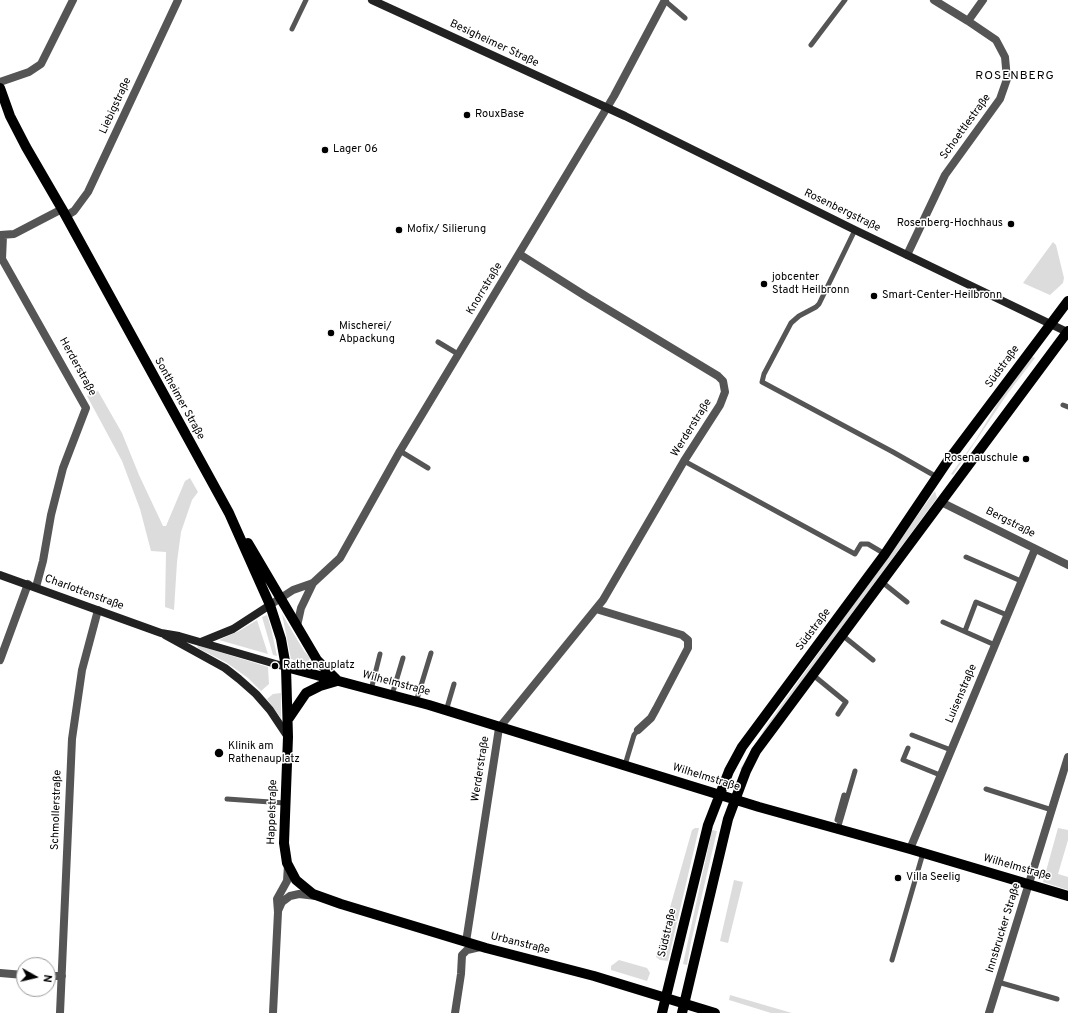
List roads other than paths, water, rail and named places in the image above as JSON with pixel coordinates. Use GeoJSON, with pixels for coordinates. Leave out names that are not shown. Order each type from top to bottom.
{"type":"FeatureCollection","features":[{"type":"Feature","properties":{"kind":"main road","name":"Sontheimer Straße"},"geometry":{"type":"LineString","coordinates":[[0,88],[10,116],[26,148],[64,213],[229,513],[270,605],[281,639],[286,667],[288,738]]}},
{"type":"Feature","properties":{"kind":"main road","name":"Südstraße"},"geometry":{"type":"LineString","coordinates":[[662,1013],[699,856],[718,795],[742,746],[885,554],[937,477],[1068,301]]}},
{"type":"Feature","properties":{"kind":"main road"},"geometry":{"type":"LineString","coordinates":[[683,1008],[725,830],[735,800],[756,751],[1068,331]]}},
{"type":"Feature","properties":{"kind":"main road","name":"Wilhelmstraße"},"geometry":{"type":"LineString","coordinates":[[229,513],[317,660],[338,681]]}},
{"type":"Feature","properties":{"kind":"main road","name":"Wilhelmstraße"},"geometry":{"type":"LineString","coordinates":[[286,667],[416,702],[625,765],[718,795],[910,849],[1068,896]]}},
{"type":"Feature","properties":{"kind":"main road"},"geometry":{"type":"LineString","coordinates":[[288,718],[306,693],[320,686],[338,681]]}},
{"type":"Feature","properties":{"kind":"main road","name":"Happelstraße"},"geometry":{"type":"LineString","coordinates":[[288,738],[284,843],[287,863],[292,875],[300,886],[320,897]]}},
{"type":"Feature","properties":{"kind":"main road","name":"Urbanstraße"},"geometry":{"type":"LineString","coordinates":[[320,897],[465,947],[484,947],[594,976],[666,998],[683,1008],[715,1013]]}},
{"type":"Feature","properties":{"kind":"street"},"geometry":{"type":"LineString","coordinates":[[0,82],[29,72],[42,64],[73,0]]}},
{"type":"Feature","properties":{"kind":"street","name":"Liebigstraße"},"geometry":{"type":"LineString","coordinates":[[2,235],[14,234],[64,213],[74,211],[88,192],[178,0]]}},
{"type":"Feature","properties":{"kind":"street","name":"Besigheimer Straße"},"geometry":{"type":"LineString","coordinates":[[372,0],[607,108]]}},
{"type":"Feature","properties":{"kind":"street","name":"Knorrstraße"},"geometry":{"type":"LineString","coordinates":[[297,626],[301,608],[313,583],[340,558],[400,451],[607,108],[665,0]]}},
{"type":"Feature","properties":{"kind":"street","name":"Schoettlestraße"},"geometry":{"type":"LineString","coordinates":[[906,254],[945,175],[1000,99],[1008,79],[1006,62],[1001,47],[996,40],[934,0]]}},
{"type":"Feature","properties":{"kind":"street"},"geometry":{"type":"LineString","coordinates":[[968,21],[983,0]]}},
{"type":"Feature","properties":{"kind":"street","name":"Rosenbergstraße"},"geometry":{"type":"LineString","coordinates":[[607,108],[856,230],[1068,331]]}},
{"type":"Feature","properties":{"kind":"street","name":"Herderstraße"},"geometry":{"type":"LineString","coordinates":[[2,235],[1,257],[86,408],[63,468],[51,515],[43,561],[36,587]]}},
{"type":"Feature","properties":{"kind":"street","name":"Werderstraße"},"geometry":{"type":"LineString","coordinates":[[455,1013],[460,984],[461,960],[465,947],[499,728],[596,609],[646,529],[684,461],[724,399],[725,388],[723,381],[712,372],[587,297],[519,254]]}},
{"type":"Feature","properties":{"kind":"street","name":"Bergstraße"},"geometry":{"type":"LineString","coordinates":[[941,502],[1068,565]]}},
{"type":"Feature","properties":{"kind":"street","name":"Luisenstraße"},"geometry":{"type":"LineString","coordinates":[[910,849],[1035,548]]}},
{"type":"Feature","properties":{"kind":"street","name":"Charlottenstraße"},"geometry":{"type":"LineString","coordinates":[[0,575],[161,633],[200,642],[286,667]]}},
{"type":"Feature","properties":{"kind":"street","name":"Knorrstraße"},"geometry":{"type":"LineString","coordinates":[[270,605],[293,590],[313,583]]}},
{"type":"Feature","properties":{"kind":"street"},"geometry":{"type":"LineString","coordinates":[[0,660],[28,584]]}},
{"type":"Feature","properties":{"kind":"street"},"geometry":{"type":"LineString","coordinates":[[200,642],[233,629],[270,605]]}},
{"type":"Feature","properties":{"kind":"street"},"geometry":{"type":"LineString","coordinates":[[596,609],[682,635],[688,640],[688,648],[656,709],[651,718],[638,730]]}},
{"type":"Feature","properties":{"kind":"street","name":"Schmollerstraße"},"geometry":{"type":"LineString","coordinates":[[60,1013],[72,739],[82,670],[98,610]]}},
{"type":"Feature","properties":{"kind":"street","name":"Charlottenstraße"},"geometry":{"type":"LineString","coordinates":[[161,633],[219,665],[239,679],[256,694],[270,710],[288,738]]}},
{"type":"Feature","properties":{"kind":"street","name":"Innsbrucker Straße"},"geometry":{"type":"LineString","coordinates":[[989,1013],[1068,757]]}},
{"type":"Feature","properties":{"kind":"street","name":"Happelstraße"},"geometry":{"type":"LineString","coordinates":[[273,1013],[278,912],[277,899],[288,878],[287,863]]}},
{"type":"Feature","properties":{"kind":"street"},"geometry":{"type":"LineString","coordinates":[[278,912],[282,902],[290,896],[303,894],[320,897]]}},
{"type":"Feature","properties":{"kind":"street"},"geometry":{"type":"LineString","coordinates":[[0,973],[16,974]]}},
{"type":"Feature","properties":{"kind":"street"},"geometry":{"type":"LineString","coordinates":[[56,976],[62,976]]}},
{"type":"Feature","properties":{"kind":"lane"},"geometry":{"type":"LineString","coordinates":[[292,29],[306,0]]}},
{"type":"Feature","properties":{"kind":"lane"},"geometry":{"type":"LineString","coordinates":[[665,0],[685,18]]}},
{"type":"Feature","properties":{"kind":"lane"},"geometry":{"type":"LineString","coordinates":[[811,45],[845,0]]}},
{"type":"Feature","properties":{"kind":"lane"},"geometry":{"type":"LineString","coordinates":[[856,230],[819,304],[799,316],[791,323],[764,374],[762,382],[937,477]]}},
{"type":"Feature","properties":{"kind":"lane"},"geometry":{"type":"LineString","coordinates":[[438,342],[458,354]]}},
{"type":"Feature","properties":{"kind":"lane"},"geometry":{"type":"LineString","coordinates":[[400,451],[428,468]]}},
{"type":"Feature","properties":{"kind":"lane"},"geometry":{"type":"LineString","coordinates":[[684,461],[855,554],[861,544],[868,544],[885,554]]}},
{"type":"Feature","properties":{"kind":"lane"},"geometry":{"type":"LineString","coordinates":[[966,557],[1021,580]]}},
{"type":"Feature","properties":{"kind":"lane"},"geometry":{"type":"LineString","coordinates":[[882,582],[907,602]]}},
{"type":"Feature","properties":{"kind":"lane"},"geometry":{"type":"LineString","coordinates":[[965,632],[976,602],[1007,615]]}},
{"type":"Feature","properties":{"kind":"lane"},"geometry":{"type":"LineString","coordinates":[[943,622],[994,645]]}},
{"type":"Feature","properties":{"kind":"lane"},"geometry":{"type":"LineString","coordinates":[[842,636],[873,660]]}},
{"type":"Feature","properties":{"kind":"lane"},"geometry":{"type":"LineString","coordinates":[[416,702],[431,653]]}},
{"type":"Feature","properties":{"kind":"lane"},"geometry":{"type":"LineString","coordinates":[[371,690],[380,654]]}},
{"type":"Feature","properties":{"kind":"lane"},"geometry":{"type":"LineString","coordinates":[[392,695],[403,658]]}},
{"type":"Feature","properties":{"kind":"lane"},"geometry":{"type":"LineString","coordinates":[[813,675],[846,702],[838,714]]}},
{"type":"Feature","properties":{"kind":"lane"},"geometry":{"type":"LineString","coordinates":[[446,711],[454,684]]}},
{"type":"Feature","properties":{"kind":"lane"},"geometry":{"type":"LineString","coordinates":[[625,765],[634,734],[638,730]]}},
{"type":"Feature","properties":{"kind":"lane"},"geometry":{"type":"LineString","coordinates":[[912,735],[951,750]]}},
{"type":"Feature","properties":{"kind":"lane"},"geometry":{"type":"LineString","coordinates":[[908,748],[903,760],[940,775]]}},
{"type":"Feature","properties":{"kind":"lane"},"geometry":{"type":"LineString","coordinates":[[836,829],[855,771]]}},
{"type":"Feature","properties":{"kind":"lane"},"geometry":{"type":"LineString","coordinates":[[986,789],[1052,810]]}},
{"type":"Feature","properties":{"kind":"lane"},"geometry":{"type":"LineString","coordinates":[[836,829],[844,795]]}},
{"type":"Feature","properties":{"kind":"lane"},"geometry":{"type":"LineString","coordinates":[[227,799],[285,803]]}},
{"type":"Feature","properties":{"kind":"lane"},"geometry":{"type":"LineString","coordinates":[[892,960],[923,853]]}},
{"type":"Feature","properties":{"kind":"lane"},"geometry":{"type":"LineString","coordinates":[[998,982],[1057,999]]}},
{"type":"Feature","properties":{"kind":"place","name":"RouxBase"},"geometry":{"type":"Point","coordinates":[467,115]}},
{"type":"Feature","properties":{"kind":"place","name":"Lager 06"},"geometry":{"type":"Point","coordinates":[325,150]}},
{"type":"Feature","properties":{"kind":"place","name":"Rosenberg-Hochhaus"},"geometry":{"type":"Point","coordinates":[1011,224]}},
{"type":"Feature","properties":{"kind":"place","name":"Mofix/ Silierung"},"geometry":{"type":"Point","coordinates":[399,230]}},
{"type":"Feature","properties":{"kind":"place","name":"jobcenter Stadt Heilbronn"},"geometry":{"type":"Point","coordinates":[764,284]}},
{"type":"Feature","properties":{"kind":"place","name":"Smart-Center-Heilbronn"},"geometry":{"type":"Point","coordinates":[874,296]}},
{"type":"Feature","properties":{"kind":"place","name":"Mischerei/ Abpackung"},"geometry":{"type":"Point","coordinates":[331,333]}},
{"type":"Feature","properties":{"kind":"place","name":"Rosenauschule"},"geometry":{"type":"Point","coordinates":[1026,459]}},
{"type":"Feature","properties":{"kind":"place","name":"Rathenauplatz"},"geometry":{"type":"Point","coordinates":[275,666]}},
{"type":"Feature","properties":{"kind":"place","name":"Klinik am Rathenauplatz"},"geometry":{"type":"Point","coordinates":[219,753]}},
{"type":"Feature","properties":{"kind":"place","name":"Villa Seelig"},"geometry":{"type":"Point","coordinates":[898,878]}},
{"type":"Feature","properties":{"kind":"district","name":"ROSENBERG"},"geometry":{"type":"Point","coordinates":[1015,77]}}]}
